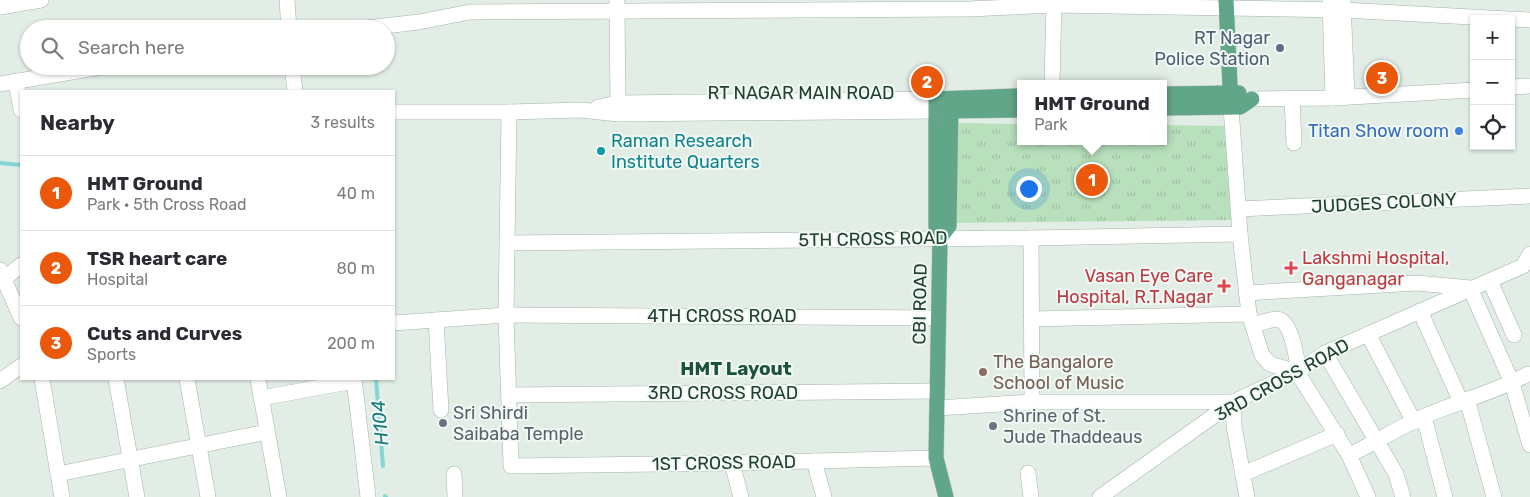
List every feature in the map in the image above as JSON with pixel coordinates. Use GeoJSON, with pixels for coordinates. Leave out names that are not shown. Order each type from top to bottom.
{"type":"FeatureCollection","features":[{"type":"Feature","properties":{"kind":"main road"},"geometry":{"type":"LineString","coordinates":[[1226,4],[1231,100]]}},
{"type":"Feature","properties":{"kind":"main road"},"geometry":{"type":"LineString","coordinates":[[1167,94],[1231,100],[1240,106],[1252,99]]}},
{"type":"Feature","properties":{"kind":"main road","name":"RT NAGAR MAIN ROAD"},"geometry":{"type":"LineString","coordinates":[[943,105],[1017,96]]}},
{"type":"Feature","properties":{"kind":"main road"},"geometry":{"type":"LineString","coordinates":[[1167,108],[1231,100]]}},
{"type":"Feature","properties":{"kind":"main road","name":"RT NAGAR MAIN ROAD"},"geometry":{"type":"LineString","coordinates":[[943,105],[1017,110]]}},
{"type":"Feature","properties":{"kind":"main road","name":"CBI ROAD"},"geometry":{"type":"LineString","coordinates":[[943,105],[936,227],[940,238],[936,458],[946,497]]}},
{"type":"Feature","properties":{"kind":"street"},"geometry":{"type":"LineString","coordinates":[[0,8],[41,0]]}},
{"type":"Feature","properties":{"kind":"street"},"geometry":{"type":"LineString","coordinates":[[287,0],[288,20]]}},
{"type":"Feature","properties":{"kind":"street"},"geometry":{"type":"LineString","coordinates":[[1052,80],[1054,2]]}},
{"type":"Feature","properties":{"kind":"street"},"geometry":{"type":"LineString","coordinates":[[395,25],[419,22],[469,6],[938,5],[969,10],[1054,2],[1336,5],[1470,16]]}},
{"type":"Feature","properties":{"kind":"street"},"geometry":{"type":"LineString","coordinates":[[1336,5],[1340,98]]}},
{"type":"Feature","properties":{"kind":"street"},"geometry":{"type":"LineString","coordinates":[[617,6],[618,108]]}},
{"type":"Feature","properties":{"kind":"street"},"geometry":{"type":"LineString","coordinates":[[1515,19],[1530,20]]}},
{"type":"Feature","properties":{"kind":"street"},"geometry":{"type":"LineString","coordinates":[[0,84],[52,75]]}},
{"type":"Feature","properties":{"kind":"street"},"geometry":{"type":"LineString","coordinates":[[293,75],[295,90]]}},
{"type":"Feature","properties":{"kind":"street"},"geometry":{"type":"LineString","coordinates":[[16,81],[20,104]]}},
{"type":"Feature","properties":{"kind":"street"},"geometry":{"type":"LineString","coordinates":[[1515,87],[1530,86]]}},
{"type":"Feature","properties":{"kind":"street"},"geometry":{"type":"LineString","coordinates":[[1252,99],[1340,98],[1470,90]]}},
{"type":"Feature","properties":{"kind":"street"},"geometry":{"type":"LineString","coordinates":[[1292,98],[1294,143]]}},
{"type":"Feature","properties":{"kind":"street"},"geometry":{"type":"LineString","coordinates":[[1231,100],[1240,234],[1246,293],[1251,320],[1262,355],[1270,364],[1298,371]]}},
{"type":"Feature","properties":{"kind":"street","name":"RT NAGAR MAIN ROAD"},"geometry":{"type":"LineString","coordinates":[[395,112],[943,105]]}},
{"type":"Feature","properties":{"kind":"street"},"geometry":{"type":"LineString","coordinates":[[509,112],[506,315],[509,395]]}},
{"type":"Feature","properties":{"kind":"street","name":"JUDGES COLONY"},"geometry":{"type":"LineString","coordinates":[[1238,210],[1530,196]]}},
{"type":"Feature","properties":{"kind":"street","name":"5TH CROSS ROAD"},"geometry":{"type":"LineString","coordinates":[[507,243],[1240,234]]}},
{"type":"Feature","properties":{"kind":"street"},"geometry":{"type":"LineString","coordinates":[[1031,238],[1032,402]]}},
{"type":"Feature","properties":{"kind":"street","name":"3RD CROSS ROAD"},"geometry":{"type":"LineString","coordinates":[[1100,497],[1233,402],[1298,371],[1325,353],[1523,266],[1530,254]]}},
{"type":"Feature","properties":{"kind":"street"},"geometry":{"type":"LineString","coordinates":[[20,266],[3,282],[20,316]]}},
{"type":"Feature","properties":{"kind":"street"},"geometry":{"type":"LineString","coordinates":[[1490,280],[1514,335]]}},
{"type":"Feature","properties":{"kind":"street"},"geometry":{"type":"LineString","coordinates":[[1246,293],[1417,283],[1470,288],[1512,383],[1530,445]]}},
{"type":"Feature","properties":{"kind":"street"},"geometry":{"type":"LineString","coordinates":[[1420,311],[1464,401],[1494,497]]}},
{"type":"Feature","properties":{"kind":"street","name":"4TH CROSS ROAD"},"geometry":{"type":"LineString","coordinates":[[395,323],[506,315],[938,318]]}},
{"type":"Feature","properties":{"kind":"street"},"geometry":{"type":"LineString","coordinates":[[1031,319],[1278,319],[1286,322],[1298,371],[1349,455],[1364,496]]}},
{"type":"Feature","properties":{"kind":"street"},"geometry":{"type":"LineString","coordinates":[[436,320],[440,410]]}},
{"type":"Feature","properties":{"kind":"street","name":"3RD CROSS ROAD"},"geometry":{"type":"LineString","coordinates":[[1368,334],[1419,419],[1445,497]]}},
{"type":"Feature","properties":{"kind":"street"},"geometry":{"type":"LineString","coordinates":[[1325,353],[1396,474],[1403,497]]}},
{"type":"Feature","properties":{"kind":"street"},"geometry":{"type":"LineString","coordinates":[[0,381],[20,367]]}},
{"type":"Feature","properties":{"kind":"street"},"geometry":{"type":"LineString","coordinates":[[1349,455],[1419,419],[1512,383],[1528,374]]}},
{"type":"Feature","properties":{"kind":"street"},"geometry":{"type":"LineString","coordinates":[[42,380],[62,497]]}},
{"type":"Feature","properties":{"kind":"street"},"geometry":{"type":"LineString","coordinates":[[116,380],[137,497]]}},
{"type":"Feature","properties":{"kind":"street"},"geometry":{"type":"LineString","coordinates":[[187,380],[208,497]]}},
{"type":"Feature","properties":{"kind":"street"},"geometry":{"type":"LineString","coordinates":[[258,380],[279,497]]}},
{"type":"Feature","properties":{"kind":"street"},"geometry":{"type":"LineString","coordinates":[[261,398],[354,380],[368,497]]}},
{"type":"Feature","properties":{"kind":"street","name":"3RD CROSS ROAD"},"geometry":{"type":"LineString","coordinates":[[509,395],[937,392]]}},
{"type":"Feature","properties":{"kind":"street","name":"1ST CROSS ROAD"},"geometry":{"type":"LineString","coordinates":[[509,395],[511,466],[936,458]]}},
{"type":"Feature","properties":{"kind":"street"},"geometry":{"type":"LineString","coordinates":[[937,408],[1032,402],[1233,402],[1234,426],[1247,497]]}},
{"type":"Feature","properties":{"kind":"street"},"geometry":{"type":"LineString","coordinates":[[58,474],[200,447],[267,432]]}},
{"type":"Feature","properties":{"kind":"street"},"geometry":{"type":"LineString","coordinates":[[1243,474],[1337,434]]}},
{"type":"Feature","properties":{"kind":"street"},"geometry":{"type":"LineString","coordinates":[[814,461],[824,497]]}},
{"type":"Feature","properties":{"kind":"street"},"geometry":{"type":"LineString","coordinates":[[732,463],[741,497]]}},
{"type":"Feature","properties":{"kind":"street"},"geometry":{"type":"LineString","coordinates":[[1028,473],[1031,497]]}},
{"type":"Feature","properties":{"kind":"street"},"geometry":{"type":"LineString","coordinates":[[454,474],[455,497]]}},
{"type":"Feature","properties":{"kind":"green space"},"geometry":{"type":"Polygon","coordinates":[[[955,123],[1017,124],[1017,145],[1167,145],[1167,125],[1224,126],[1234,220],[954,223],[955,123]]]}},
{"type":"Feature","properties":{"kind":"waterway","name":"H104"},"geometry":{"type":"LineString","coordinates":[[0,163],[20,165]]}},
{"type":"Feature","properties":{"kind":"waterway","name":"H104"},"geometry":{"type":"LineString","coordinates":[[376,380],[383,466]]}},
{"type":"Feature","properties":{"kind":"place","name":"RT Nagar Police Station"},"geometry":{"type":"Point","coordinates":[1280,48]}},
{"type":"Feature","properties":{"kind":"place","name":"Cuts and Curves"},"geometry":{"type":"Point","coordinates":[1382,78]}},
{"type":"Feature","properties":{"kind":"place","name":"TSR heart care"},"geometry":{"type":"Point","coordinates":[927,82]}},
{"type":"Feature","properties":{"kind":"place","name":"Titan Show room"},"geometry":{"type":"Point","coordinates":[1459,131]}},
{"type":"Feature","properties":{"kind":"place","name":"Raman Research Institute Quarters"},"geometry":{"type":"Point","coordinates":[601,151]}},
{"type":"Feature","properties":{"kind":"place","name":"HMT Ground"},"geometry":{"type":"Point","coordinates":[1092,180]}},
{"type":"Feature","properties":{"kind":"place","name":"Lakshmi Hospital, Ganganagar"},"geometry":{"type":"Point","coordinates":[1291,268]}},
{"type":"Feature","properties":{"kind":"place","name":"Vasan Eye Care Hospital, R.T.Nagar"},"geometry":{"type":"Point","coordinates":[1224,286]}},
{"type":"Feature","properties":{"kind":"place","name":"The Bangalore School of Music"},"geometry":{"type":"Point","coordinates":[983,372]}},
{"type":"Feature","properties":{"kind":"place","name":"Sri Shirdi Saibaba Temple"},"geometry":{"type":"Point","coordinates":[443,423]}},
{"type":"Feature","properties":{"kind":"place","name":"Shrine of St. Jude Thaddeaus"},"geometry":{"type":"Point","coordinates":[993,426]}},
{"type":"Feature","properties":{"kind":"district","name":"HMT Layout"},"geometry":{"type":"Point","coordinates":[736,368]}}]}
